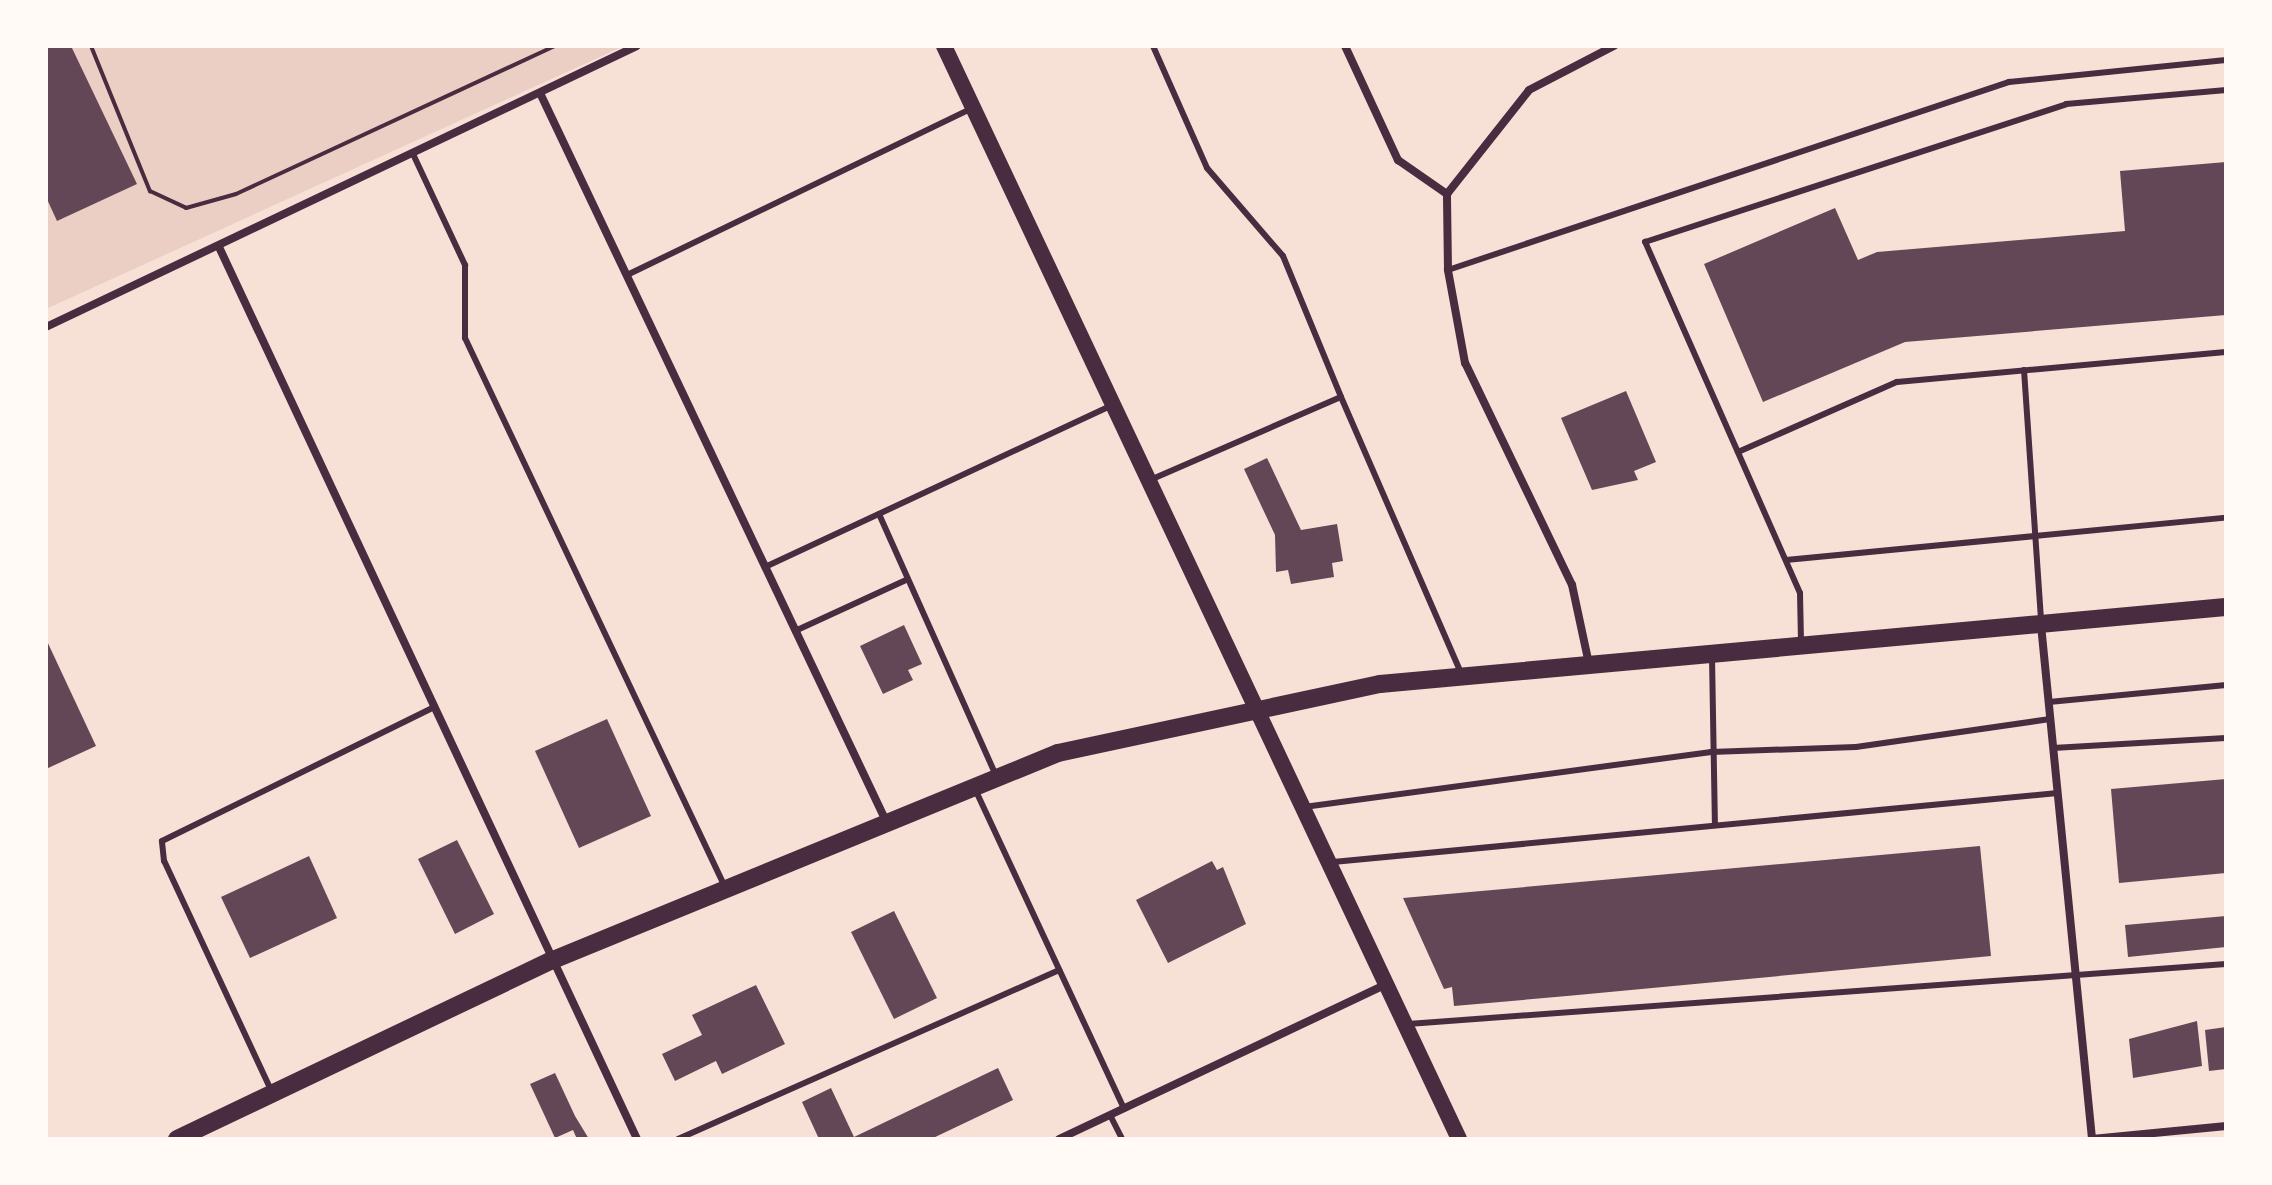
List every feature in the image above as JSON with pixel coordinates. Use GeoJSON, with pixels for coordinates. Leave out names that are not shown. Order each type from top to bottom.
{"type":"FeatureCollection","features":[{"type":"Feature","properties":{"kind":"main road"},"geometry":{"type":"LineString","coordinates":[[944,46],[1459,1139]]}},
{"type":"Feature","properties":{"kind":"main road"},"geometry":{"type":"LineString","coordinates":[[177,1139],[553,960],[885,819],[1058,753],[1259,709],[1462,676],[2226,607]]}},
{"type":"Feature","properties":{"kind":"street"},"geometry":{"type":"LineString","coordinates":[[46,327],[637,46]]}},
{"type":"Feature","properties":{"kind":"street"},"geometry":{"type":"LineString","coordinates":[[1589,664],[1572,585],[1465,363],[1448,270],[1447,194],[1529,90],[1614,46]]}},
{"type":"Feature","properties":{"kind":"street"},"geometry":{"type":"LineString","coordinates":[[1350,48],[1398,160],[1447,194]]}},
{"type":"Feature","properties":{"kind":"street"},"geometry":{"type":"LineString","coordinates":[[540,93],[885,819]]}},
{"type":"Feature","properties":{"kind":"street"},"geometry":{"type":"LineString","coordinates":[[219,247],[637,1139]]}},
{"type":"Feature","properties":{"kind":"street"},"geometry":{"type":"LineString","coordinates":[[2041,624],[2092,1139],[2226,1126]]}},
{"type":"Feature","properties":{"kind":"street"},"geometry":{"type":"LineString","coordinates":[[1059,1139],[1385,985]]}},
{"type":"Feature","properties":{"kind":"lane"},"geometry":{"type":"LineString","coordinates":[[1153,46],[1207,168],[1283,256],[1462,676]]}},
{"type":"Feature","properties":{"kind":"lane"},"geometry":{"type":"LineString","coordinates":[[1448,270],[2009,82],[2226,60]]}},
{"type":"Feature","properties":{"kind":"lane"},"geometry":{"type":"LineString","coordinates":[[1802,645],[1800,593],[1645,242],[2066,104],[2226,90]]}},
{"type":"Feature","properties":{"kind":"lane"},"geometry":{"type":"LineString","coordinates":[[627,275],[973,108]]}},
{"type":"Feature","properties":{"kind":"lane"},"geometry":{"type":"LineString","coordinates":[[413,154],[465,265],[465,338],[725,887]]}},
{"type":"Feature","properties":{"kind":"lane"},"geometry":{"type":"LineString","coordinates":[[1738,452],[1897,382],[2226,352]]}},
{"type":"Feature","properties":{"kind":"lane"},"geometry":{"type":"LineString","coordinates":[[2024,370],[2041,624]]}},
{"type":"Feature","properties":{"kind":"lane"},"geometry":{"type":"LineString","coordinates":[[1149,481],[1341,397]]}},
{"type":"Feature","properties":{"kind":"lane"},"geometry":{"type":"LineString","coordinates":[[765,567],[1113,405]]}},
{"type":"Feature","properties":{"kind":"lane"},"geometry":{"type":"LineString","coordinates":[[879,514],[996,776]]}},
{"type":"Feature","properties":{"kind":"lane"},"geometry":{"type":"LineString","coordinates":[[1786,560],[2226,518]]}},
{"type":"Feature","properties":{"kind":"lane"},"geometry":{"type":"LineString","coordinates":[[795,631],[908,579]]}},
{"type":"Feature","properties":{"kind":"lane"},"geometry":{"type":"LineString","coordinates":[[1712,653],[1711,752],[1715,823]]}},
{"type":"Feature","properties":{"kind":"lane"},"geometry":{"type":"LineString","coordinates":[[2049,702],[2226,685]]}},
{"type":"Feature","properties":{"kind":"lane"},"geometry":{"type":"LineString","coordinates":[[272,1094],[164,861],[162,841],[434,707]]}},
{"type":"Feature","properties":{"kind":"lane"},"geometry":{"type":"LineString","coordinates":[[1304,807],[1711,752],[1856,747],[2050,719]]}},
{"type":"Feature","properties":{"kind":"lane"},"geometry":{"type":"LineString","coordinates":[[2053,748],[2226,738]]}},
{"type":"Feature","properties":{"kind":"lane"},"geometry":{"type":"LineString","coordinates":[[973,785],[1124,1109]]}},
{"type":"Feature","properties":{"kind":"lane"},"geometry":{"type":"LineString","coordinates":[[1329,862],[1715,823],[2058,793]]}},
{"type":"Feature","properties":{"kind":"lane"},"geometry":{"type":"LineString","coordinates":[[1404,1024],[2076,978],[2226,964]]}},
{"type":"Feature","properties":{"kind":"lane"},"geometry":{"type":"LineString","coordinates":[[678,1139],[1059,970]]}},
{"type":"Feature","properties":{"kind":"lane"},"geometry":{"type":"LineString","coordinates":[[1110,1115],[1122,1139]]}},
{"type":"Feature","properties":{"kind":"path"},"geometry":{"type":"LineString","coordinates":[[91,46],[150,191],[186,208],[236,194],[555,46]]}},
{"type":"Feature","properties":{"kind":"shaded area"},"geometry":{"type":"Polygon","coordinates":[[[46,46],[624,46],[46,309],[46,46]]]}},
{"type":"Feature","properties":{"kind":"building"},"geometry":{"type":"Polygon","coordinates":[[[46,46],[71,46],[137,184],[57,221],[46,197],[46,46]]]}},
{"type":"Feature","properties":{"kind":"building"},"geometry":{"type":"Polygon","coordinates":[[[2226,162],[2226,315],[1905,342],[1763,402],[1704,264],[1835,208],[1858,260],[1877,252],[2125,231],[2120,171],[2226,162]]]}},
{"type":"Feature","properties":{"kind":"building"},"geometry":{"type":"Polygon","coordinates":[[[1626,391],[1656,462],[1634,471],[1638,480],[1592,490],[1561,418],[1626,391]]]}},
{"type":"Feature","properties":{"kind":"building"},"geometry":{"type":"Polygon","coordinates":[[[1267,458],[1301,530],[1337,524],[1343,561],[1332,563],[1334,577],[1291,584],[1288,570],[1276,572],[1275,535],[1244,469],[1267,458]]]}},
{"type":"Feature","properties":{"kind":"building"},"geometry":{"type":"Polygon","coordinates":[[[904,625],[922,664],[908,670],[913,680],[883,694],[860,646],[904,625]]]}},
{"type":"Feature","properties":{"kind":"building"},"geometry":{"type":"Polygon","coordinates":[[[46,639],[96,746],[46,769],[46,639]]]}},
{"type":"Feature","properties":{"kind":"building"},"geometry":{"type":"Polygon","coordinates":[[[607,719],[651,816],[579,848],[535,751],[607,719]]]}},
{"type":"Feature","properties":{"kind":"building"},"geometry":{"type":"Polygon","coordinates":[[[2226,779],[2226,873],[2119,883],[2111,789],[2226,779]]]}},
{"type":"Feature","properties":{"kind":"building"},"geometry":{"type":"Polygon","coordinates":[[[457,840],[494,914],[455,934],[418,859],[457,840]]]}},
{"type":"Feature","properties":{"kind":"building"},"geometry":{"type":"Polygon","coordinates":[[[1980,846],[1991,956],[1567,996],[1454,1006],[1452,987],[1444,989],[1403,898],[1980,846]]]}},
{"type":"Feature","properties":{"kind":"building"},"geometry":{"type":"Polygon","coordinates":[[[309,856],[337,918],[250,958],[221,897],[309,856]]]}},
{"type":"Feature","properties":{"kind":"building"},"geometry":{"type":"Polygon","coordinates":[[[1212,861],[1217,870],[1223,867],[1246,924],[1168,963],[1136,900],[1212,861]]]}},
{"type":"Feature","properties":{"kind":"building"},"geometry":{"type":"Polygon","coordinates":[[[894,911],[937,998],[894,1019],[851,932],[894,911]]]}},
{"type":"Feature","properties":{"kind":"building"},"geometry":{"type":"Polygon","coordinates":[[[2226,916],[2226,947],[2128,957],[2125,925],[2226,916]]]}},
{"type":"Feature","properties":{"kind":"building"},"geometry":{"type":"Polygon","coordinates":[[[756,985],[785,1044],[722,1074],[716,1061],[675,1081],[662,1054],[702,1035],[692,1015],[756,985]]]}},
{"type":"Feature","properties":{"kind":"building"},"geometry":{"type":"Polygon","coordinates":[[[2197,1021],[2202,1066],[2133,1078],[2129,1039],[2197,1021]]]}},
{"type":"Feature","properties":{"kind":"building"},"geometry":{"type":"Polygon","coordinates":[[[2226,1027],[2226,1069],[2209,1071],[2205,1030],[2226,1027]]]}},
{"type":"Feature","properties":{"kind":"building"},"geometry":{"type":"Polygon","coordinates":[[[998,1068],[1013,1100],[931,1139],[819,1139],[802,1102],[831,1088],[854,1137],[998,1068]]]}},
{"type":"Feature","properties":{"kind":"building"},"geometry":{"type":"Polygon","coordinates":[[[555,1073],[589,1139],[577,1139],[573,1130],[555,1138],[530,1084],[555,1073]]]}}]}
